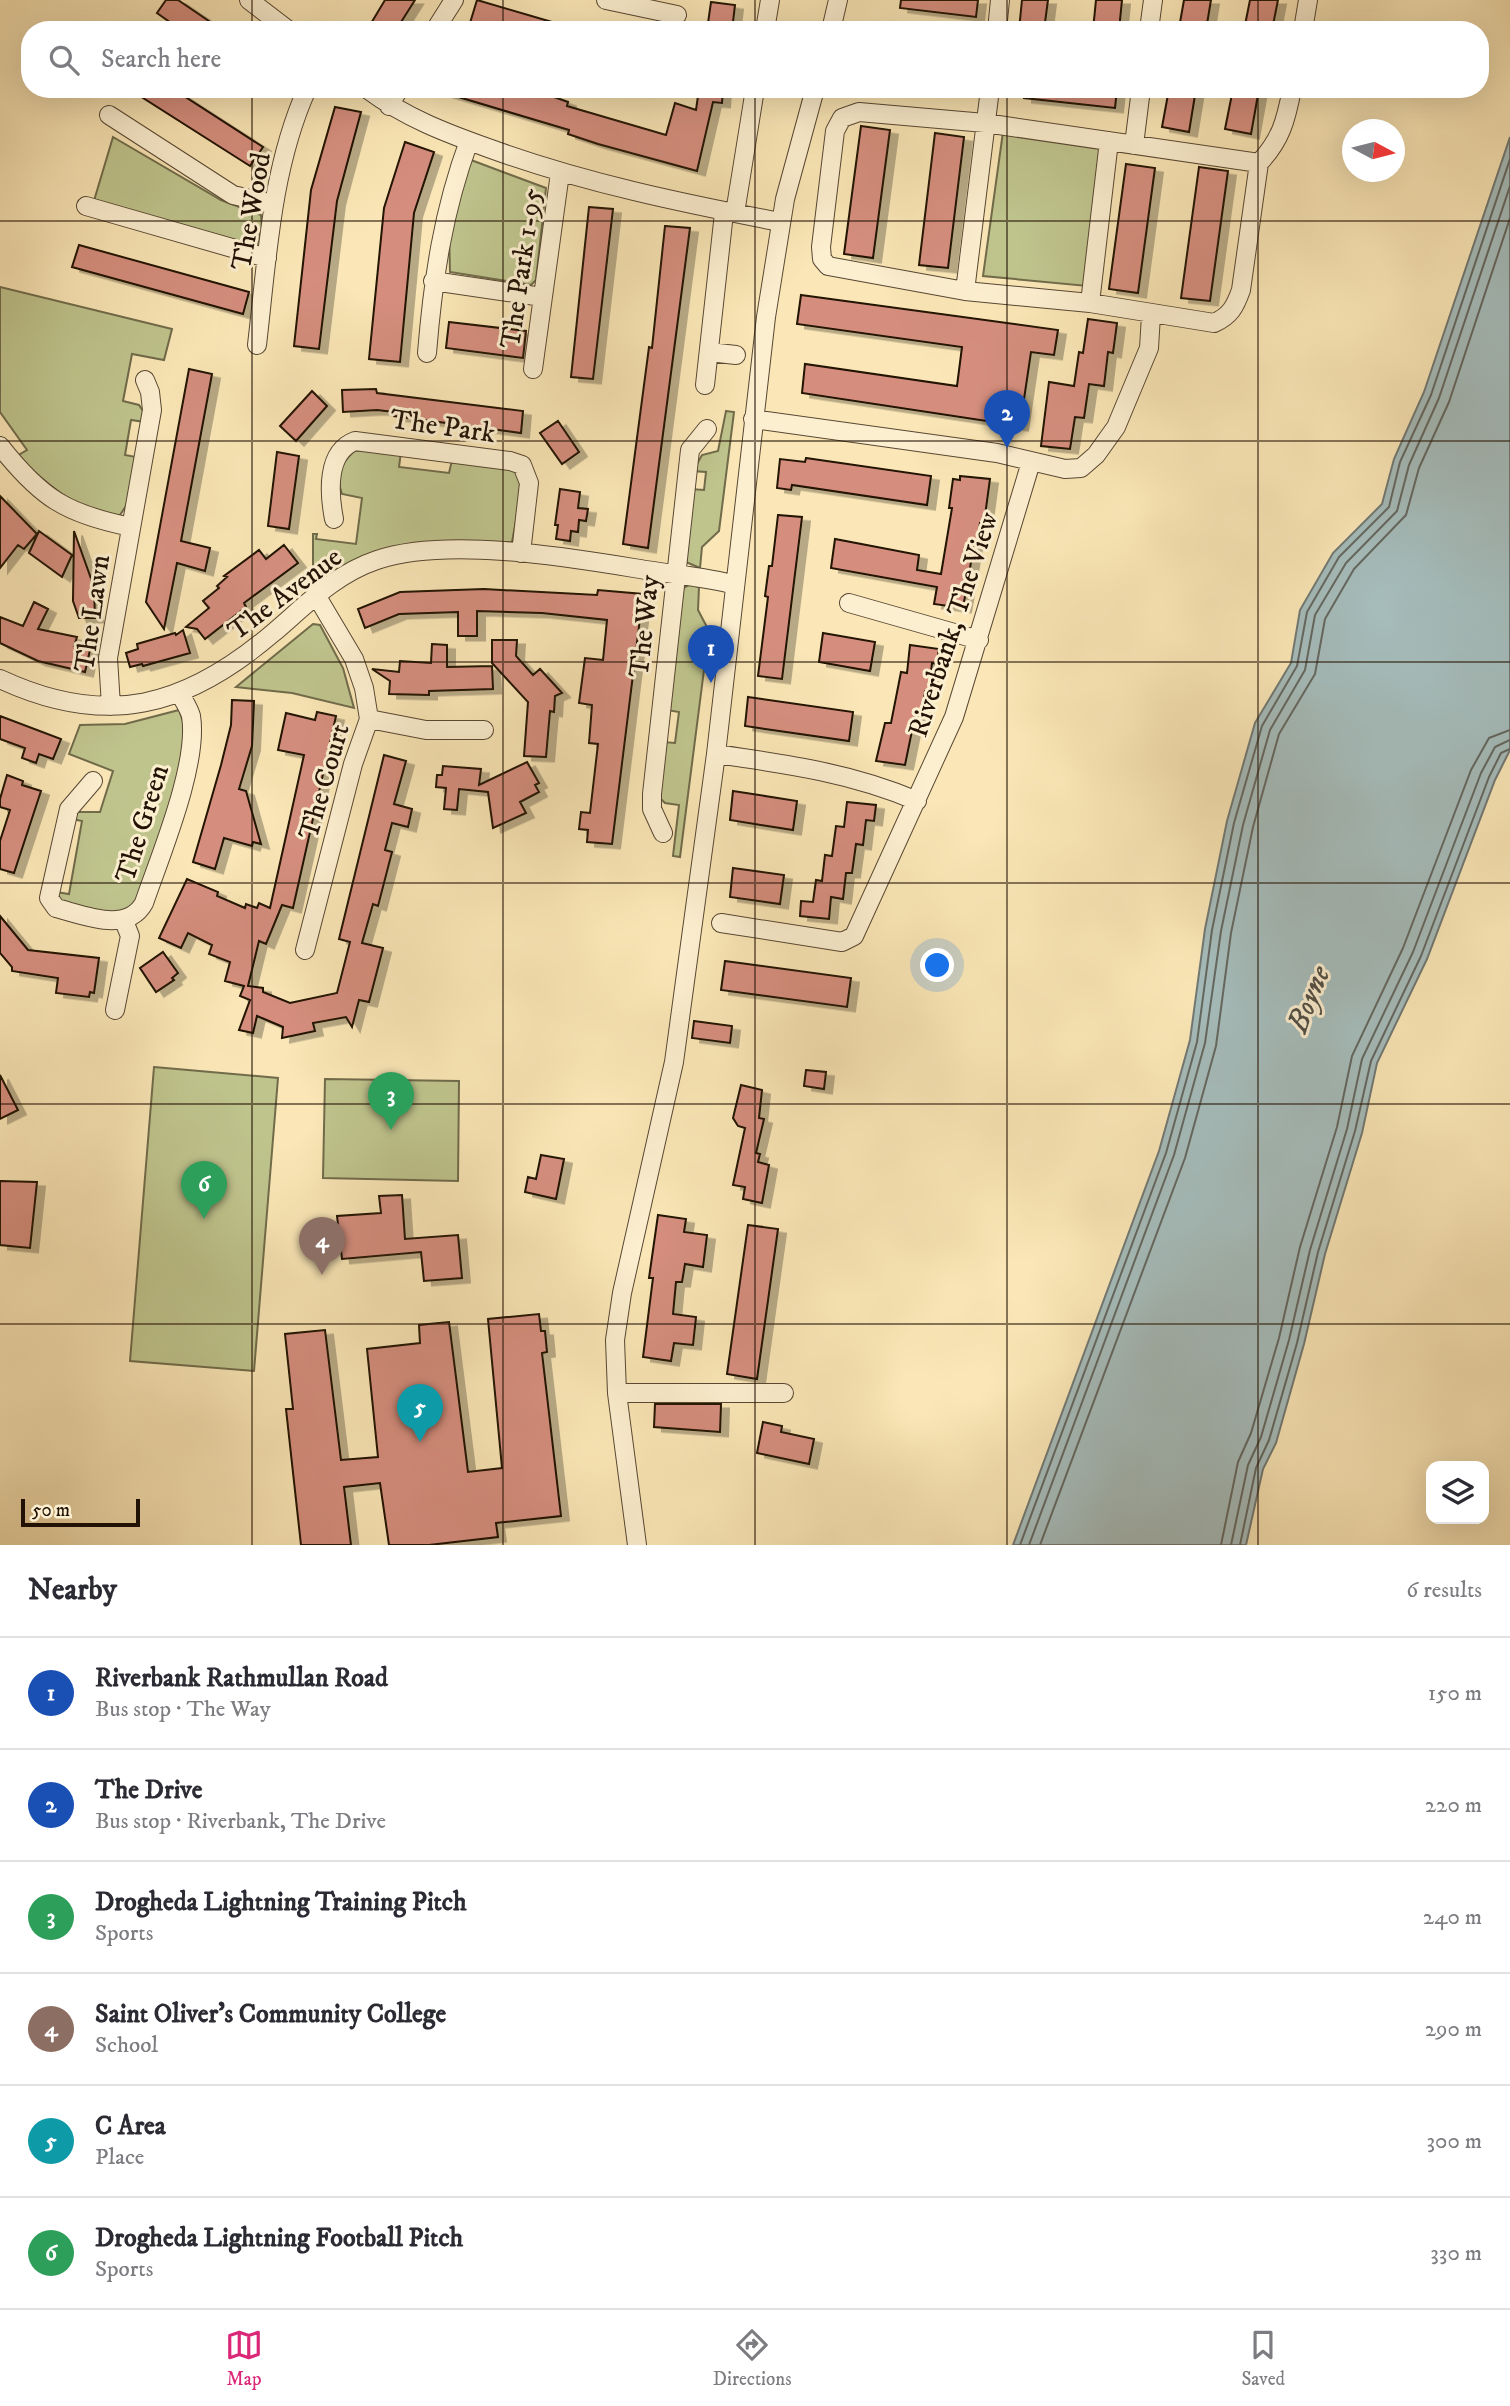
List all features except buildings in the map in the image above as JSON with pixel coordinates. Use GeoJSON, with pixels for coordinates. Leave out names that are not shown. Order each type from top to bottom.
{"type":"FeatureCollection","features":[{"type":"Feature","properties":{"kind":"street"},"geometry":{"type":"LineString","coordinates":[[441,21],[454,0]]}},
{"type":"Feature","properties":{"kind":"street"},"geometry":{"type":"LineString","coordinates":[[607,0],[677,15]]}},
{"type":"Feature","properties":{"kind":"street"},"geometry":{"type":"LineString","coordinates":[[766,21],[770,0]]}},
{"type":"Feature","properties":{"kind":"street"},"geometry":{"type":"LineString","coordinates":[[833,21],[838,0]]}},
{"type":"Feature","properties":{"kind":"street"},"geometry":{"type":"LineString","coordinates":[[998,21],[1000,0]]}},
{"type":"Feature","properties":{"kind":"street"},"geometry":{"type":"LineString","coordinates":[[1150,21],[1153,0]]}},
{"type":"Feature","properties":{"kind":"street"},"geometry":{"type":"LineString","coordinates":[[1304,21],[1308,0]]}},
{"type":"Feature","properties":{"kind":"street"},"geometry":{"type":"LineString","coordinates":[[252,1],[277,21]]}},
{"type":"Feature","properties":{"kind":"street","name":"The Wood"},"geometry":{"type":"LineString","coordinates":[[257,345],[273,204],[292,131],[304,98]]}},
{"type":"Feature","properties":{"kind":"street"},"geometry":{"type":"LineString","coordinates":[[379,98],[428,127],[559,173],[780,222]]}},
{"type":"Feature","properties":{"kind":"street"},"geometry":{"type":"LineString","coordinates":[[390,106],[394,98]]}},
{"type":"Feature","properties":{"kind":"street"},"geometry":{"type":"LineString","coordinates":[[705,385],[730,213],[753,98]]}},
{"type":"Feature","properties":{"kind":"street"},"geometry":{"type":"LineString","coordinates":[[637,1545],[617,1393],[615,1340],[622,1293],[674,1062],[716,754],[753,419],[780,222],[813,98]]}},
{"type":"Feature","properties":{"kind":"street"},"geometry":{"type":"LineString","coordinates":[[964,292],[989,98]]}},
{"type":"Feature","properties":{"kind":"street"},"geometry":{"type":"LineString","coordinates":[[1133,145],[1140,98]]}},
{"type":"Feature","properties":{"kind":"street"},"geometry":{"type":"LineString","coordinates":[[1258,163],[985,123],[874,113],[849,114],[842,118],[833,145],[822,231],[822,259],[828,266],[843,271],[964,292],[1090,303],[1151,315],[1214,323],[1227,317],[1236,305],[1241,290],[1258,163],[1274,147],[1284,128],[1290,98]]}},
{"type":"Feature","properties":{"kind":"street"},"geometry":{"type":"LineString","coordinates":[[109,115],[233,195],[273,204]]}},
{"type":"Feature","properties":{"kind":"street"},"geometry":{"type":"LineString","coordinates":[[427,353],[433,282],[441,231],[453,183],[469,141]]}},
{"type":"Feature","properties":{"kind":"street"},"geometry":{"type":"LineString","coordinates":[[1090,303],[1109,141]]}},
{"type":"Feature","properties":{"kind":"street","name":"The Park 1-95"},"geometry":{"type":"LineString","coordinates":[[533,369],[559,173]]}},
{"type":"Feature","properties":{"kind":"street"},"geometry":{"type":"LineString","coordinates":[[86,206],[267,258]]}},
{"type":"Feature","properties":{"kind":"street"},"geometry":{"type":"LineString","coordinates":[[433,282],[542,297]]}},
{"type":"Feature","properties":{"kind":"street"},"geometry":{"type":"LineString","coordinates":[[753,419],[997,453],[1065,469],[1081,468],[1096,455],[1116,426],[1149,348],[1151,315]]}},
{"type":"Feature","properties":{"kind":"street"},"geometry":{"type":"LineString","coordinates":[[709,352],[736,355]]}},
{"type":"Feature","properties":{"kind":"street","name":"The Lawn"},"geometry":{"type":"LineString","coordinates":[[111,706],[108,659],[152,410],[150,392],[145,380]]}},
{"type":"Feature","properties":{"kind":"street","name":"The Way"},"geometry":{"type":"LineString","coordinates":[[663,833],[652,809],[652,794],[674,574],[694,479],[690,450],[707,429]]}},
{"type":"Feature","properties":{"kind":"street","name":"The Park"},"geometry":{"type":"LineString","coordinates":[[334,519],[330,501],[335,458],[345,445],[355,441],[510,461],[522,465],[529,483],[521,553]]}},
{"type":"Feature","properties":{"kind":"street","name":"The Lawn"},"geometry":{"type":"LineString","coordinates":[[0,446],[20,471],[69,511],[131,527]]}},
{"type":"Feature","properties":{"kind":"street","name":"Riverbank, The View"},"geometry":{"type":"LineString","coordinates":[[721,923],[842,942],[854,936],[954,717],[1031,462]]}},
{"type":"Feature","properties":{"kind":"street","name":"The Avenue"},"geometry":{"type":"LineString","coordinates":[[0,679],[54,700],[83,707],[111,706],[180,692],[229,668],[316,594],[351,571],[393,556],[452,551],[521,553],[735,585]]}},
{"type":"Feature","properties":{"kind":"street","name":"The Court"},"geometry":{"type":"LineString","coordinates":[[305,950],[350,774],[369,719],[364,688],[354,659],[316,594]]}},
{"type":"Feature","properties":{"kind":"street"},"geometry":{"type":"LineString","coordinates":[[849,603],[979,640]]}},
{"type":"Feature","properties":{"kind":"street","name":"The Green"},"geometry":{"type":"LineString","coordinates":[[93,781],[69,809],[49,898],[56,908],[124,921],[139,913],[144,903],[186,771],[192,742],[190,715],[180,692]]}},
{"type":"Feature","properties":{"kind":"street"},"geometry":{"type":"LineString","coordinates":[[369,719],[426,730],[484,730]]}},
{"type":"Feature","properties":{"kind":"street"},"geometry":{"type":"LineString","coordinates":[[716,754],[810,767],[874,782],[917,801]]}},
{"type":"Feature","properties":{"kind":"street"},"geometry":{"type":"LineString","coordinates":[[115,1010],[130,936],[124,921]]}},
{"type":"Feature","properties":{"kind":"street"},"geometry":{"type":"LineString","coordinates":[[617,1393],[784,1393]]}},
{"type":"Feature","properties":{"kind":"green space"},"geometry":{"type":"Polygon","coordinates":[[[1003,132],[1102,146],[1087,286],[983,276],[1003,132]]]}},
{"type":"Feature","properties":{"kind":"green space"},"geometry":{"type":"Polygon","coordinates":[[[113,137],[221,200],[261,215],[262,227],[257,245],[199,234],[93,204],[113,137]]]}},
{"type":"Feature","properties":{"kind":"green space"},"geometry":{"type":"Polygon","coordinates":[[[471,160],[546,188],[536,280],[531,285],[450,272],[449,230],[471,160]]]}},
{"type":"Feature","properties":{"kind":"green space"},"geometry":{"type":"Polygon","coordinates":[[[0,287],[172,329],[164,360],[132,354],[123,401],[139,405],[145,414],[145,422],[131,420],[125,455],[136,457],[128,503],[120,515],[108,516],[79,505],[51,486],[17,456],[27,450],[0,412],[0,287]]]}},
{"type":"Feature","properties":{"kind":"green space"},"geometry":{"type":"Polygon","coordinates":[[[726,411],[734,412],[719,531],[702,547],[700,568],[686,562],[691,489],[704,490],[706,472],[693,471],[702,455],[718,451],[726,411]]]}},
{"type":"Feature","properties":{"kind":"green space"},"geometry":{"type":"Polygon","coordinates":[[[356,450],[401,452],[399,467],[449,473],[452,460],[514,468],[523,484],[512,542],[440,544],[317,585],[313,570],[313,534],[317,534],[316,539],[356,544],[362,498],[342,494],[339,481],[344,464],[356,450]]]}},
{"type":"Feature","properties":{"kind":"green space"},"geometry":{"type":"Polygon","coordinates":[[[689,585],[699,587],[698,610],[709,631],[680,857],[673,856],[679,805],[665,803],[659,797],[663,742],[675,743],[679,712],[667,710],[681,589],[689,585]]]}},
{"type":"Feature","properties":{"kind":"green space"},"geometry":{"type":"Polygon","coordinates":[[[313,624],[320,625],[343,668],[354,708],[292,693],[236,687],[313,624]]]}},
{"type":"Feature","properties":{"kind":"green space"},"geometry":{"type":"Polygon","coordinates":[[[179,710],[185,727],[183,761],[140,898],[120,915],[61,902],[56,892],[69,894],[82,821],[72,819],[77,812],[100,812],[113,771],[69,754],[80,725],[125,724],[179,710]]]}},
{"type":"Feature","properties":{"kind":"green space"},"geometry":{"type":"Polygon","coordinates":[[[154,1067],[278,1078],[254,1371],[130,1361],[154,1067]]]}},
{"type":"Feature","properties":{"kind":"green space"},"geometry":{"type":"Polygon","coordinates":[[[325,1079],[459,1081],[458,1181],[323,1178],[325,1079]]]}},
{"type":"Feature","properties":{"kind":"water","name":"Boyne"},"geometry":{"type":"Polygon","coordinates":[[[1510,137],[1510,750],[1495,780],[1427,959],[1377,1063],[1362,1133],[1325,1254],[1304,1344],[1276,1443],[1263,1469],[1246,1545],[1013,1545],[1159,1151],[1190,1040],[1205,929],[1227,821],[1255,723],[1291,663],[1300,610],[1333,553],[1382,504],[1394,459],[1424,392],[1510,137]]]}},
{"type":"Feature","properties":{"kind":"place","name":"The Drive"},"geometry":{"type":"Point","coordinates":[1007,448]}},
{"type":"Feature","properties":{"kind":"place","name":"Riverbank Rathmullan Road"},"geometry":{"type":"Point","coordinates":[711,683]}},
{"type":"Feature","properties":{"kind":"place","name":"Drogheda Lightning Training Pitch"},"geometry":{"type":"Point","coordinates":[391,1130]}},
{"type":"Feature","properties":{"kind":"place","name":"Drogheda Lightning Football Pitch"},"geometry":{"type":"Point","coordinates":[204,1219]}},
{"type":"Feature","properties":{"kind":"place","name":"Saint Oliver's Community College"},"geometry":{"type":"Point","coordinates":[322,1275]}},
{"type":"Feature","properties":{"kind":"place","name":"C Area"},"geometry":{"type":"Point","coordinates":[420,1442]}}]}
